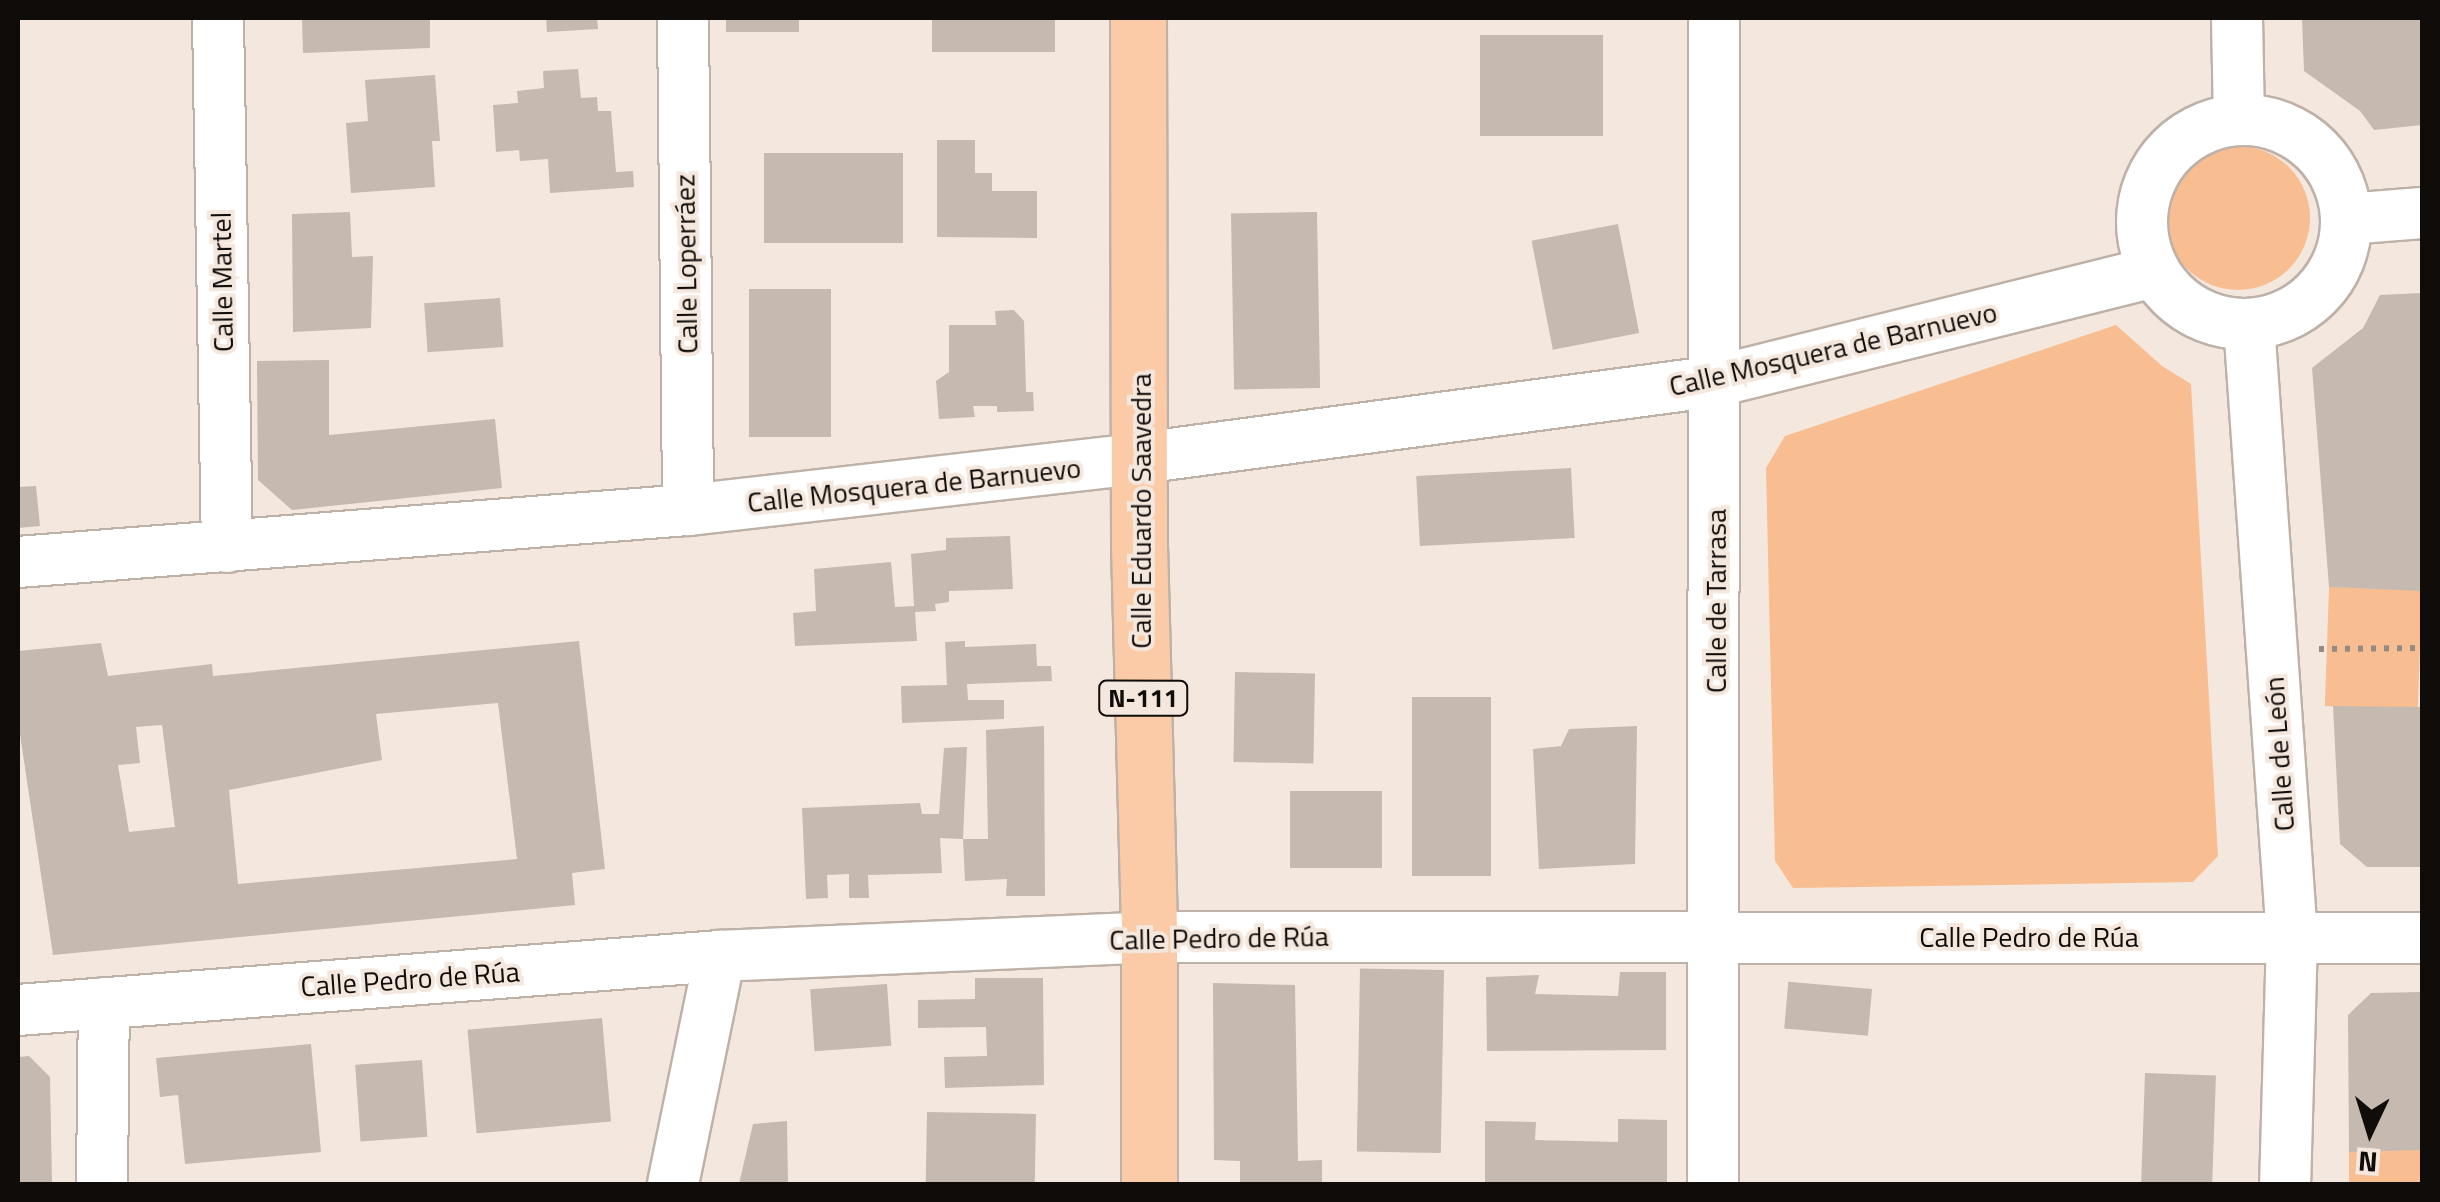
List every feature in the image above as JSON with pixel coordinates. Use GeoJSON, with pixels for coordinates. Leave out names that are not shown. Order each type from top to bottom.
{"type":"FeatureCollection","features":[{"type":"Feature","properties":{"kind":"main road","name":"Calle Eduardo Saavedra"},"geometry":{"type":"LineString","coordinates":[[1138,18],[1139,544],[1149,938],[1149,1184]]}},
{"type":"Feature","properties":{"kind":"street","name":"Calle Martel"},"geometry":{"type":"LineString","coordinates":[[218,18],[227,547]]}},
{"type":"Feature","properties":{"kind":"street","name":"Calle Loperráez"},"geometry":{"type":"LineString","coordinates":[[683,18],[688,510]]}},
{"type":"Feature","properties":{"kind":"street","name":"Calle de Tarrasa"},"geometry":{"type":"LineString","coordinates":[[1712,1184],[1717,381],[1714,18]]}},
{"type":"Feature","properties":{"kind":"street"},"geometry":{"type":"LineString","coordinates":[[2237,18],[2239,120]]}},
{"type":"Feature","properties":{"kind":"street"},"geometry":{"type":"LineString","coordinates":[[2239,120],[2272,124],[2301,137],[2324,159],[2340,188],[2346,219],[2343,251],[2329,279],[2307,302],[2280,318],[2249,324],[2220,321],[2194,311],[2171,294],[2154,272],[2143,229],[2148,186],[2162,160],[2184,140],[2210,126],[2239,120]]}},
{"type":"Feature","properties":{"kind":"street"},"geometry":{"type":"LineString","coordinates":[[2346,219],[2422,212]]}},
{"type":"Feature","properties":{"kind":"street","name":"Calle Mosquera de Barnuevo"},"geometry":{"type":"LineString","coordinates":[[18,562],[688,510],[1141,458],[1717,381],[2154,272]]}},
{"type":"Feature","properties":{"kind":"street","name":"Calle de León"},"geometry":{"type":"LineString","coordinates":[[2249,324],[2292,938],[2286,1184]]}},
{"type":"Feature","properties":{"kind":"street","name":"Calle Pedro de Rúa"},"geometry":{"type":"LineString","coordinates":[[18,1010],[720,956],[1149,938],[2422,938]]}},
{"type":"Feature","properties":{"kind":"street"},"geometry":{"type":"LineString","coordinates":[[671,1184],[720,956]]}},
{"type":"Feature","properties":{"kind":"street"},"geometry":{"type":"LineString","coordinates":[[102,1184],[104,1003]]}},
{"type":"Feature","properties":{"kind":"path"},"geometry":{"type":"LineString","coordinates":[[2271,646],[2422,648]]}},
{"type":"Feature","properties":{"kind":"shaded area"},"geometry":{"type":"Polygon","coordinates":[[[2238,146],[2266,151],[2289,167],[2305,190],[2310,218],[2305,246],[2289,269],[2266,285],[2238,290],[2210,285],[2187,269],[2171,246],[2166,218],[2171,190],[2187,167],[2210,151],[2238,146]]]}},
{"type":"Feature","properties":{"kind":"shaded area"},"geometry":{"type":"Polygon","coordinates":[[[2116,325],[2162,366],[2191,384],[2218,856],[2193,882],[1793,888],[1775,861],[1766,468],[1785,436],[2116,325]]]}},
{"type":"Feature","properties":{"kind":"shaded area"},"geometry":{"type":"Polygon","coordinates":[[[2329,587],[2422,590],[2418,709],[2325,706],[2329,587]]]}},
{"type":"Feature","properties":{"kind":"shaded area"},"geometry":{"type":"Polygon","coordinates":[[[2349,1150],[2422,1150],[2422,1184],[2349,1184],[2349,1150]]]}},
{"type":"Feature","properties":{"kind":"building"},"geometry":{"type":"Polygon","coordinates":[[[302,18],[430,18],[430,48],[303,53],[302,18]]]}},
{"type":"Feature","properties":{"kind":"building"},"geometry":{"type":"Polygon","coordinates":[[[546,18],[597,18],[598,29],[547,32],[546,18]]]}},
{"type":"Feature","properties":{"kind":"building"},"geometry":{"type":"Polygon","coordinates":[[[726,18],[799,18],[799,32],[726,32],[726,18]]]}},
{"type":"Feature","properties":{"kind":"building"},"geometry":{"type":"Polygon","coordinates":[[[932,18],[1055,18],[1055,52],[932,52],[932,18]]]}},
{"type":"Feature","properties":{"kind":"building"},"geometry":{"type":"Polygon","coordinates":[[[2302,18],[2422,18],[2422,125],[2374,130],[2360,111],[2304,71],[2302,18]]]}},
{"type":"Feature","properties":{"kind":"building"},"geometry":{"type":"Polygon","coordinates":[[[1480,35],[1603,35],[1603,136],[1480,136],[1480,35]]]}},
{"type":"Feature","properties":{"kind":"building"},"geometry":{"type":"Polygon","coordinates":[[[578,69],[581,98],[597,97],[598,111],[611,111],[616,172],[633,171],[634,187],[550,193],[548,159],[520,161],[519,150],[496,152],[493,105],[518,103],[517,91],[544,88],[543,71],[578,69]]]}},
{"type":"Feature","properties":{"kind":"building"},"geometry":{"type":"Polygon","coordinates":[[[435,75],[440,141],[432,141],[435,187],[351,193],[346,123],[368,121],[365,80],[435,75]]]}},
{"type":"Feature","properties":{"kind":"building"},"geometry":{"type":"Polygon","coordinates":[[[937,140],[975,140],[975,173],[992,173],[992,191],[1037,191],[1037,238],[937,237],[937,140]]]}},
{"type":"Feature","properties":{"kind":"building"},"geometry":{"type":"Polygon","coordinates":[[[764,153],[903,153],[903,243],[764,243],[764,153]]]}},
{"type":"Feature","properties":{"kind":"building"},"geometry":{"type":"Polygon","coordinates":[[[350,212],[352,257],[373,256],[371,328],[293,332],[292,214],[350,212]]]}},
{"type":"Feature","properties":{"kind":"building"},"geometry":{"type":"Polygon","coordinates":[[[1317,212],[1320,388],[1234,389],[1231,214],[1317,212]]]}},
{"type":"Feature","properties":{"kind":"building"},"geometry":{"type":"Polygon","coordinates":[[[1618,224],[1639,333],[1553,350],[1532,241],[1618,224]]]}},
{"type":"Feature","properties":{"kind":"building"},"geometry":{"type":"Polygon","coordinates":[[[749,289],[831,289],[831,437],[749,437],[749,289]]]}},
{"type":"Feature","properties":{"kind":"building"},"geometry":{"type":"Polygon","coordinates":[[[2422,293],[2422,591],[2329,587],[2312,368],[2363,328],[2380,295],[2422,293]]]}},
{"type":"Feature","properties":{"kind":"building"},"geometry":{"type":"Polygon","coordinates":[[[500,298],[503,347],[428,352],[424,303],[500,298]]]}},
{"type":"Feature","properties":{"kind":"building"},"geometry":{"type":"Polygon","coordinates":[[[1014,310],[1024,321],[1026,392],[1033,392],[1034,411],[997,412],[997,406],[973,406],[975,417],[939,419],[936,381],[949,372],[949,325],[996,325],[995,311],[1014,310]]]}},
{"type":"Feature","properties":{"kind":"building"},"geometry":{"type":"Polygon","coordinates":[[[329,360],[329,435],[495,419],[502,488],[292,510],[258,480],[257,361],[329,360]]]}},
{"type":"Feature","properties":{"kind":"building"},"geometry":{"type":"Polygon","coordinates":[[[1571,468],[1575,538],[1420,546],[1416,476],[1571,468]]]}},
{"type":"Feature","properties":{"kind":"building"},"geometry":{"type":"Polygon","coordinates":[[[36,486],[40,526],[18,528],[18,487],[36,486]]]}},
{"type":"Feature","properties":{"kind":"building"},"geometry":{"type":"Polygon","coordinates":[[[1010,536],[1013,589],[949,591],[949,602],[935,604],[936,611],[915,612],[917,641],[795,646],[793,613],[816,611],[814,569],[891,562],[895,607],[914,606],[911,554],[946,550],[946,538],[1010,536]]]}},
{"type":"Feature","properties":{"kind":"building"},"geometry":{"type":"Polygon","coordinates":[[[579,641],[605,869],[572,873],[575,905],[53,955],[18,721],[18,651],[101,643],[108,676],[212,664],[213,676],[579,641]],[[498,703],[376,714],[382,760],[229,790],[238,884],[517,859],[498,703]],[[162,725],[136,727],[140,763],[118,765],[129,832],[175,827],[162,725]]]}},
{"type":"Feature","properties":{"kind":"building"},"geometry":{"type":"Polygon","coordinates":[[[965,641],[965,647],[1036,644],[1037,666],[1051,666],[1052,681],[967,684],[968,700],[1004,700],[1004,719],[902,723],[901,686],[947,685],[945,642],[965,641]]]}},
{"type":"Feature","properties":{"kind":"building"},"geometry":{"type":"Polygon","coordinates":[[[1235,672],[1315,673],[1313,763],[1233,762],[1235,672]]]}},
{"type":"Feature","properties":{"kind":"building"},"geometry":{"type":"Polygon","coordinates":[[[1412,697],[1491,697],[1491,876],[1412,876],[1412,697]]]}},
{"type":"Feature","properties":{"kind":"building"},"geometry":{"type":"Polygon","coordinates":[[[2333,706],[2422,707],[2422,867],[2367,867],[2340,844],[2333,706]]]}},
{"type":"Feature","properties":{"kind":"building"},"geometry":{"type":"Polygon","coordinates":[[[1044,726],[1045,896],[1006,896],[1007,879],[965,881],[963,839],[988,839],[986,730],[1044,726]]]}},
{"type":"Feature","properties":{"kind":"building"},"geometry":{"type":"Polygon","coordinates":[[[1637,726],[1635,864],[1539,869],[1533,749],[1561,746],[1569,729],[1637,726]]]}},
{"type":"Feature","properties":{"kind":"building"},"geometry":{"type":"Polygon","coordinates":[[[967,747],[963,839],[940,838],[942,873],[868,875],[869,898],[849,898],[849,874],[827,875],[828,898],[806,899],[802,808],[920,803],[922,814],[939,814],[944,748],[967,747]]]}},
{"type":"Feature","properties":{"kind":"building"},"geometry":{"type":"Polygon","coordinates":[[[1290,791],[1382,791],[1382,868],[1290,868],[1290,791]]]}},
{"type":"Feature","properties":{"kind":"building"},"geometry":{"type":"Polygon","coordinates":[[[1360,969],[1444,970],[1441,1153],[1357,1152],[1360,969]]]}},
{"type":"Feature","properties":{"kind":"building"},"geometry":{"type":"Polygon","coordinates":[[[1620,972],[1666,972],[1666,1050],[1487,1051],[1486,977],[1539,975],[1535,994],[1618,996],[1620,972]]]}},
{"type":"Feature","properties":{"kind":"building"},"geometry":{"type":"Polygon","coordinates":[[[975,978],[1043,978],[1044,1085],[945,1088],[944,1057],[987,1056],[986,1027],[918,1028],[918,1000],[975,999],[975,978]]]}},
{"type":"Feature","properties":{"kind":"building"},"geometry":{"type":"Polygon","coordinates":[[[1788,982],[1872,989],[1868,1036],[1784,1029],[1788,982]]]}},
{"type":"Feature","properties":{"kind":"building"},"geometry":{"type":"Polygon","coordinates":[[[1213,983],[1295,985],[1298,1161],[1322,1160],[1322,1184],[1240,1184],[1240,1161],[1214,1160],[1213,983]]]}},
{"type":"Feature","properties":{"kind":"building"},"geometry":{"type":"Polygon","coordinates":[[[887,984],[891,1046],[815,1051],[810,989],[887,984]]]}},
{"type":"Feature","properties":{"kind":"building"},"geometry":{"type":"Polygon","coordinates":[[[2422,992],[2422,1150],[2349,1152],[2348,1015],[2371,993],[2422,992]]]}},
{"type":"Feature","properties":{"kind":"building"},"geometry":{"type":"Polygon","coordinates":[[[602,1018],[611,1122],[477,1133],[468,1030],[602,1018]]]}},
{"type":"Feature","properties":{"kind":"building"},"geometry":{"type":"Polygon","coordinates":[[[311,1044],[321,1152],[185,1164],[178,1095],[160,1097],[156,1058],[311,1044]]]}},
{"type":"Feature","properties":{"kind":"building"},"geometry":{"type":"Polygon","coordinates":[[[29,1056],[50,1077],[52,1184],[18,1184],[18,1057],[29,1056]]]}},
{"type":"Feature","properties":{"kind":"building"},"geometry":{"type":"Polygon","coordinates":[[[422,1060],[427,1137],[361,1141],[355,1065],[422,1060]]]}},
{"type":"Feature","properties":{"kind":"building"},"geometry":{"type":"Polygon","coordinates":[[[2145,1073],[2216,1075],[2212,1184],[2141,1184],[2145,1073]]]}},
{"type":"Feature","properties":{"kind":"building"},"geometry":{"type":"Polygon","coordinates":[[[927,1112],[1036,1114],[1035,1184],[926,1184],[927,1112]]]}},
{"type":"Feature","properties":{"kind":"building"},"geometry":{"type":"Polygon","coordinates":[[[1618,1119],[1667,1120],[1667,1184],[1485,1184],[1485,1121],[1536,1122],[1535,1140],[1618,1142],[1618,1119]]]}},
{"type":"Feature","properties":{"kind":"building"},"geometry":{"type":"Polygon","coordinates":[[[787,1121],[788,1184],[739,1184],[753,1124],[787,1121]]]}}]}
